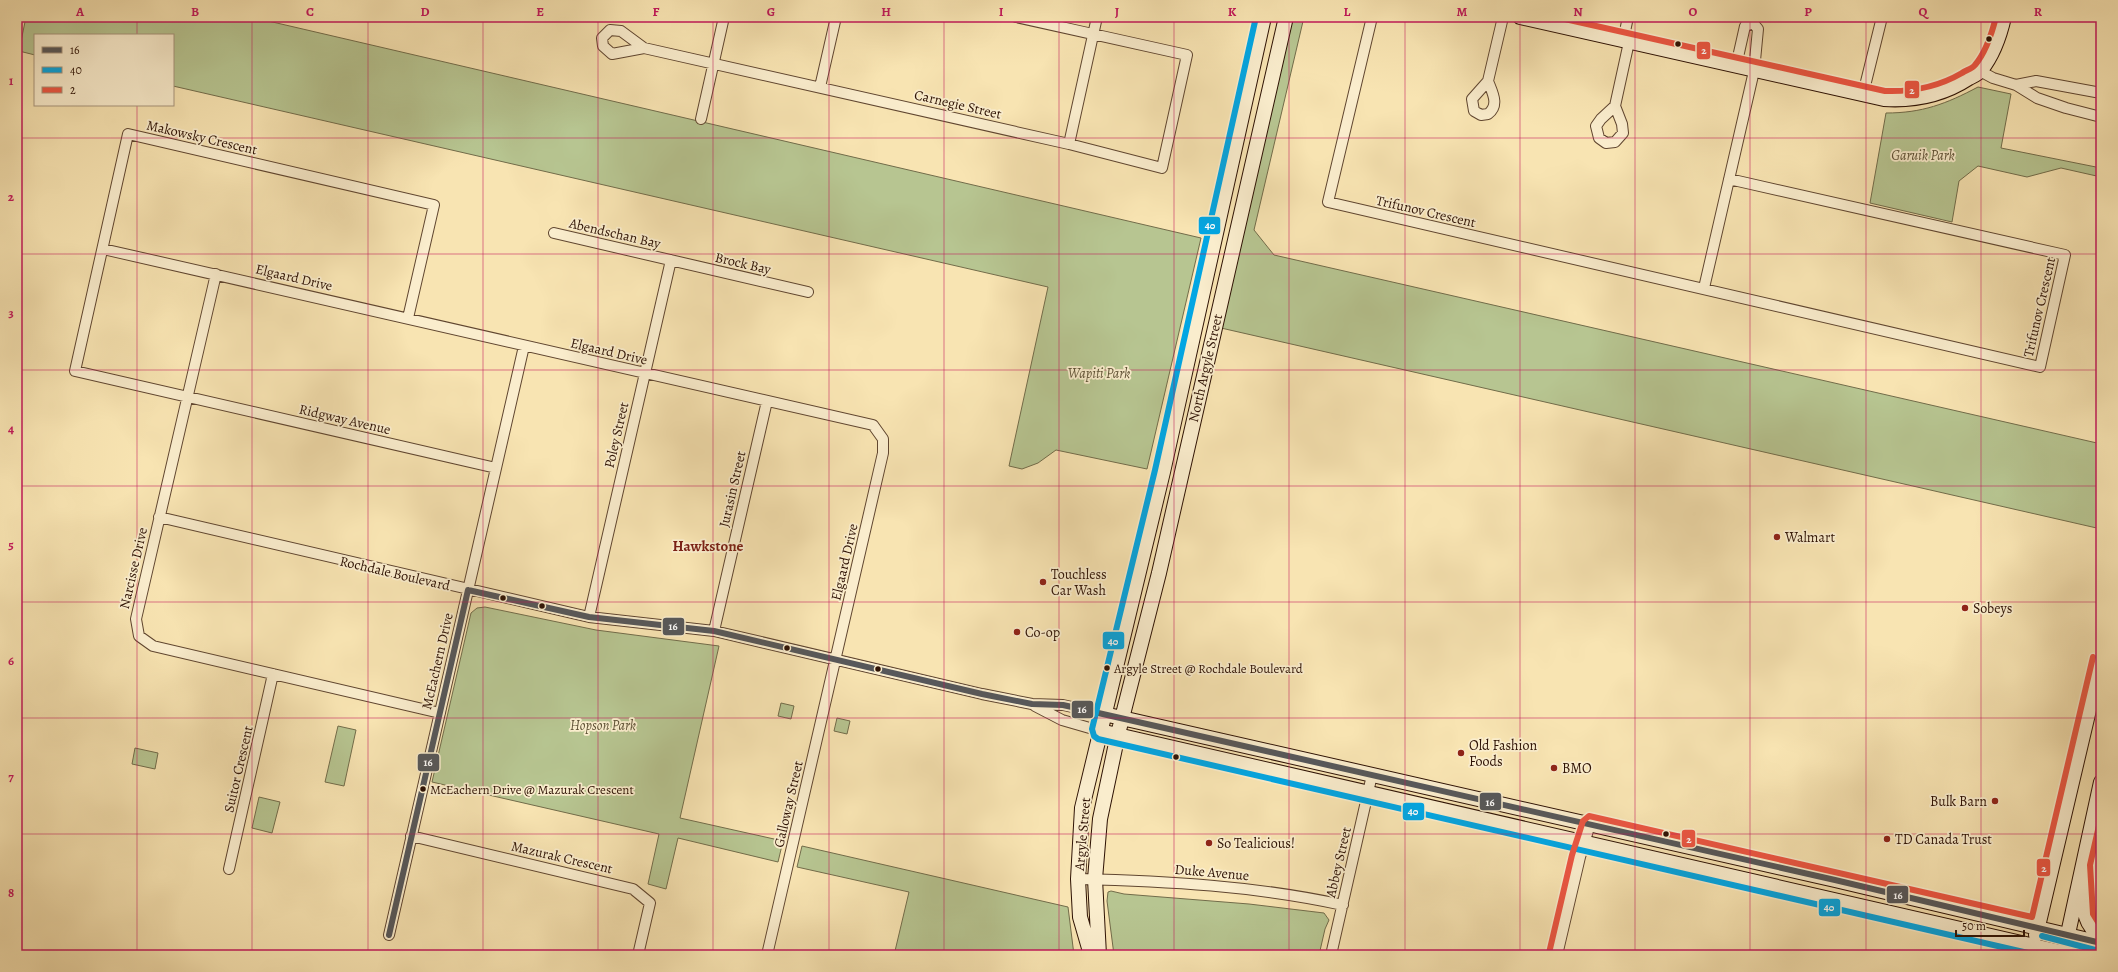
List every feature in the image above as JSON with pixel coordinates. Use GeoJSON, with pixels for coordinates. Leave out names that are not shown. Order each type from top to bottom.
{"type":"FeatureCollection","features":[{"type":"Feature","properties":{"kind":"street"},"geometry":{"type":"LineString","coordinates":[[701,119],[724,17]]}},
{"type":"Feature","properties":{"kind":"street"},"geometry":{"type":"LineString","coordinates":[[820,87],[836,17]]}},
{"type":"Feature","properties":{"kind":"street"},"geometry":{"type":"LineString","coordinates":[[1016,17],[1093,35]]}},
{"type":"Feature","properties":{"kind":"street"},"geometry":{"type":"LineString","coordinates":[[1069,144],[1097,17]]}},
{"type":"Feature","properties":{"kind":"street","name":"North Argyle Street"},"geometry":{"type":"LineString","coordinates":[[1104,714],[1163,472],[1264,17]]}},
{"type":"Feature","properties":{"kind":"street","name":"North Argyle Street"},"geometry":{"type":"LineString","coordinates":[[1122,718],[1160,566],[1286,17]]}},
{"type":"Feature","properties":{"kind":"street","name":"Trifunov Crescent"},"geometry":{"type":"LineString","coordinates":[[1372,17],[1328,202],[2040,367],[2066,255],[1729,179]]}},
{"type":"Feature","properties":{"kind":"street"},"geometry":{"type":"LineString","coordinates":[[1488,81],[1502,17]]}},
{"type":"Feature","properties":{"kind":"street"},"geometry":{"type":"LineString","coordinates":[[1520,17],[1754,71],[1884,99],[1902,100],[1922,98],[1960,84],[1980,71],[1997,42],[2004,17]]}},
{"type":"Feature","properties":{"kind":"street"},"geometry":{"type":"LineString","coordinates":[[1615,106],[1626,42],[1628,17]]}},
{"type":"Feature","properties":{"kind":"street"},"geometry":{"type":"LineString","coordinates":[[1863,94],[1882,17]]}},
{"type":"Feature","properties":{"kind":"street"},"geometry":{"type":"LineString","coordinates":[[1704,288],[1754,71],[1758,29],[1753,23],[1746,26],[1736,66]]}},
{"type":"Feature","properties":{"kind":"street","name":"Carnegie Street"},"geometry":{"type":"LineString","coordinates":[[644,48],[1069,144],[1162,168],[1187,55],[1093,35]]}},
{"type":"Feature","properties":{"kind":"street"},"geometry":{"type":"LineString","coordinates":[[1980,71],[1993,78],[2016,85],[2037,98],[2066,108],[2101,117]]}},
{"type":"Feature","properties":{"kind":"street"},"geometry":{"type":"LineString","coordinates":[[2016,85],[2036,81],[2101,93]]}},
{"type":"Feature","properties":{"kind":"street","name":"Makowsky Crescent"},"geometry":{"type":"LineString","coordinates":[[187,397],[75,371],[128,134],[434,205],[408,318]]}},
{"type":"Feature","properties":{"kind":"street","name":"Abendschan Bay"},"geometry":{"type":"LineString","coordinates":[[554,233],[671,260]]}},
{"type":"Feature","properties":{"kind":"street","name":"Elgaard Drive"},"geometry":{"type":"LineString","coordinates":[[103,249],[873,425],[883,439],[883,453],[836,659]]}},
{"type":"Feature","properties":{"kind":"street","name":"Brock Bay"},"geometry":{"type":"LineString","coordinates":[[671,260],[808,292]]}},
{"type":"Feature","properties":{"kind":"street","name":"Poley Street"},"geometry":{"type":"LineString","coordinates":[[589,616],[671,260]]}},
{"type":"Feature","properties":{"kind":"street","name":"Narcisse Drive"},"geometry":{"type":"LineString","coordinates":[[216,274],[136,619],[139,636],[152,646],[440,713]]}},
{"type":"Feature","properties":{"kind":"street","name":"McEachern Drive"},"geometry":{"type":"LineString","coordinates":[[389,935],[524,346]]}},
{"type":"Feature","properties":{"kind":"street","name":"Ridgway Avenue"},"geometry":{"type":"LineString","coordinates":[[187,397],[496,468]]}},
{"type":"Feature","properties":{"kind":"street","name":"Jurasin Street"},"geometry":{"type":"LineString","coordinates":[[714,631],[767,401]]}},
{"type":"Feature","properties":{"kind":"street","name":"Rochdale Boulevard"},"geometry":{"type":"LineString","coordinates":[[159,517],[468,590],[589,616],[714,631],[982,694],[1032,704],[1063,705],[1590,824],[2038,927],[2101,943]]}},
{"type":"Feature","properties":{"kind":"street","name":"Galloway Street"},"geometry":{"type":"LineString","coordinates":[[767,955],[836,659]]}},
{"type":"Feature","properties":{"kind":"street"},"geometry":{"type":"LineString","coordinates":[[2032,950],[2101,659]]}},
{"type":"Feature","properties":{"kind":"street","name":"Suitor Crescent"},"geometry":{"type":"LineString","coordinates":[[229,869],[273,674]]}},
{"type":"Feature","properties":{"kind":"street","name":"Rochdale Boulevard"},"geometry":{"type":"LineString","coordinates":[[1032,704],[1062,720],[1100,730],[1586,842],[2032,950],[2067,954]]}},
{"type":"Feature","properties":{"kind":"street","name":"Argyle Street"},"geometry":{"type":"LineString","coordinates":[[1091,955],[1080,917],[1078,879],[1082,808],[1104,714]]}},
{"type":"Feature","properties":{"kind":"street","name":"Argyle Street"},"geometry":{"type":"LineString","coordinates":[[1098,955],[1095,879],[1100,819],[1122,718]]}},
{"type":"Feature","properties":{"kind":"street","name":"Abbey Street"},"geometry":{"type":"LineString","coordinates":[[1332,955],[1372,775]]}},
{"type":"Feature","properties":{"kind":"street"},"geometry":{"type":"LineString","coordinates":[[2067,954],[2068,934],[2101,782]]}},
{"type":"Feature","properties":{"kind":"street"},"geometry":{"type":"LineString","coordinates":[[1557,955],[1580,857],[1586,842],[1590,824]]}},
{"type":"Feature","properties":{"kind":"street","name":"Mazurak Crescent"},"geometry":{"type":"LineString","coordinates":[[411,836],[633,889],[650,903],[638,955]]}},
{"type":"Feature","properties":{"kind":"street"},"geometry":{"type":"LineString","coordinates":[[2082,864],[2085,916],[2090,928],[2101,936]]}},
{"type":"Feature","properties":{"kind":"street","name":"Duke Avenue"},"geometry":{"type":"LineString","coordinates":[[1078,879],[1176,882],[1272,891],[1343,905]]}},
{"type":"Feature","properties":{"kind":"green space","name":"Wapiti Park"},"geometry":{"type":"Polygon","coordinates":[[[26,17],[251,17],[1201,238],[1147,469],[1056,450],[1038,463],[1022,469],[1009,466],[1048,287],[174,86],[174,34],[34,34],[34,55],[19,51],[26,17]]]}},
{"type":"Feature","properties":{"kind":"green space"},"geometry":{"type":"Polygon","coordinates":[[[1292,17],[1304,17],[1254,230],[1274,255],[2097,443],[2101,428],[2101,529],[1221,328],[1292,17]]]}},
{"type":"Feature","properties":{"kind":"green space","name":"Garuik Park"},"geometry":{"type":"Polygon","coordinates":[[[1978,87],[2011,94],[2001,148],[2101,168],[2101,177],[2061,168],[2027,177],[1978,166],[1959,181],[1952,222],[1870,203],[1886,113],[1899,113],[1934,106],[1944,103],[1978,87]]]}},
{"type":"Feature","properties":{"kind":"green space","name":"Hopson Park"},"geometry":{"type":"Polygon","coordinates":[[[485,607],[596,630],[719,646],[680,818],[783,841],[778,862],[678,838],[666,889],[648,884],[659,834],[432,782],[471,613],[477,608],[485,607]]]}},
{"type":"Feature","properties":{"kind":"green space"},"geometry":{"type":"Polygon","coordinates":[[[781,703],[794,706],[791,719],[778,716],[781,703]]]}},
{"type":"Feature","properties":{"kind":"green space"},"geometry":{"type":"Polygon","coordinates":[[[837,718],[850,721],[847,734],[834,731],[837,718]]]}},
{"type":"Feature","properties":{"kind":"green space"},"geometry":{"type":"Polygon","coordinates":[[[338,726],[356,730],[344,786],[325,782],[338,726]]]}},
{"type":"Feature","properties":{"kind":"green space"},"geometry":{"type":"Polygon","coordinates":[[[135,748],[158,753],[155,769],[132,764],[135,748]]]}},
{"type":"Feature","properties":{"kind":"green space"},"geometry":{"type":"Polygon","coordinates":[[[259,797],[280,802],[272,833],[252,828],[259,797]]]}},
{"type":"Feature","properties":{"kind":"green space"},"geometry":{"type":"Polygon","coordinates":[[[802,846],[1068,907],[1074,955],[902,955],[895,951],[909,892],[797,867],[802,846]]]}},
{"type":"Feature","properties":{"kind":"green space"},"geometry":{"type":"Polygon","coordinates":[[[1111,891],[1124,894],[1249,904],[1324,913],[1329,920],[1325,929],[1319,955],[1114,955],[1107,901],[1108,892],[1111,891]]]}},
{"type":"Feature","properties":{"kind":"transit line","name":"40"},"geometry":{"type":"LineString","coordinates":[[1256,17],[1155,470],[1092,729],[1094,736],[1098,739],[2037,955]]}},
{"type":"Feature","properties":{"kind":"transit line","name":"2"},"geometry":{"type":"LineString","coordinates":[[1556,17],[1885,91],[1905,91],[1925,88],[1944,82],[1972,68],[1979,60],[1985,48],[1996,17]]}},
{"type":"Feature","properties":{"kind":"transit line","name":"16"},"geometry":{"type":"LineString","coordinates":[[468,590],[589,617],[714,631],[982,694],[1032,704],[1063,705],[1835,880],[2101,943]]}},
{"type":"Feature","properties":{"kind":"transit line","name":"16"},"geometry":{"type":"LineString","coordinates":[[389,935],[468,590]]}},
{"type":"Feature","properties":{"kind":"transit line","name":"2"},"geometry":{"type":"LineString","coordinates":[[1549,953],[1572,855],[1583,821],[1589,816],[2032,917],[2093,657]]}},
{"type":"Feature","properties":{"kind":"transit line","name":"2"},"geometry":{"type":"LineString","coordinates":[[2101,817],[2090,865],[2093,914],[2101,927]]}},
{"type":"Feature","properties":{"kind":"transit line","name":"40"},"geometry":{"type":"LineString","coordinates":[[2042,936],[2099,951]]}},
{"type":"Feature","properties":{"kind":"place","name":"Walmart"},"geometry":{"type":"Point","coordinates":[1777,537]}},
{"type":"Feature","properties":{"kind":"place","name":"Touchless Car Wash"},"geometry":{"type":"Point","coordinates":[1043,582]}},
{"type":"Feature","properties":{"kind":"place","name":"Sobeys"},"geometry":{"type":"Point","coordinates":[1965,608]}},
{"type":"Feature","properties":{"kind":"place","name":"Co-op"},"geometry":{"type":"Point","coordinates":[1017,632]}},
{"type":"Feature","properties":{"kind":"place","name":"Argyle Street @ Rochdale Boulevard"},"geometry":{"type":"Point","coordinates":[1107,668]}},
{"type":"Feature","properties":{"kind":"place","name":"Old Fashion Foods"},"geometry":{"type":"Point","coordinates":[1461,753]}},
{"type":"Feature","properties":{"kind":"place","name":"BMO"},"geometry":{"type":"Point","coordinates":[1554,768]}},
{"type":"Feature","properties":{"kind":"place","name":"McEachern Drive @ Mazurak Crescent"},"geometry":{"type":"Point","coordinates":[423,789]}},
{"type":"Feature","properties":{"kind":"place","name":"Bulk Barn"},"geometry":{"type":"Point","coordinates":[1995,801]}},
{"type":"Feature","properties":{"kind":"place","name":"TD Canada Trust"},"geometry":{"type":"Point","coordinates":[1887,839]}},
{"type":"Feature","properties":{"kind":"place","name":"So Tealicious!"},"geometry":{"type":"Point","coordinates":[1209,843]}},
{"type":"Feature","properties":{"kind":"district","name":"Hawkstone"},"geometry":{"type":"Point","coordinates":[708,546]}}]}
